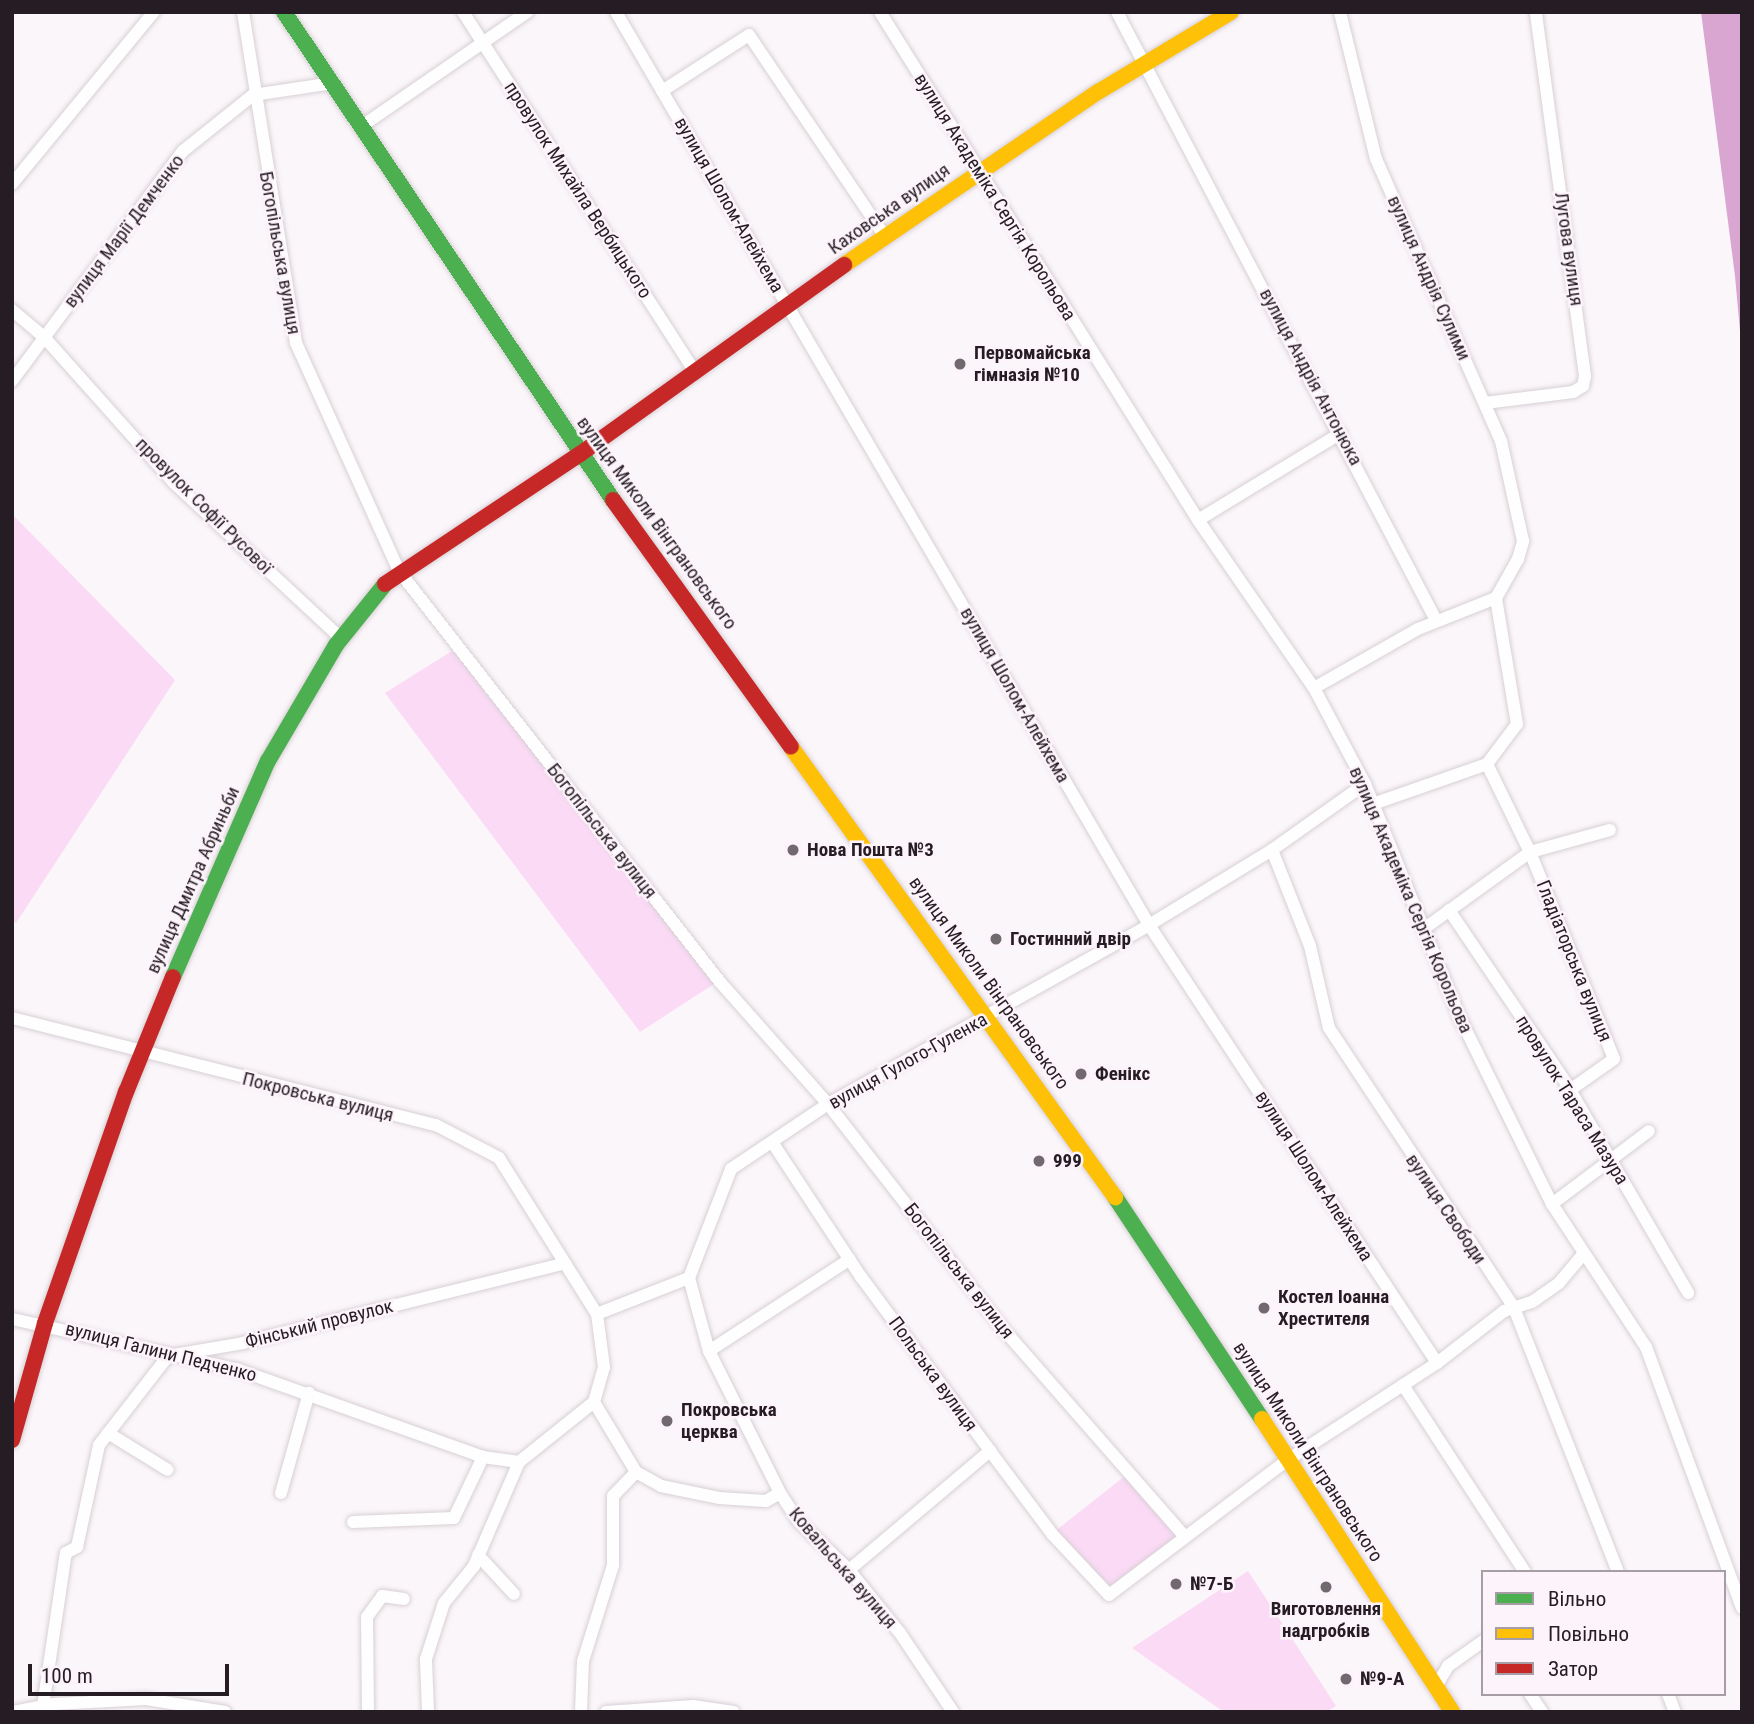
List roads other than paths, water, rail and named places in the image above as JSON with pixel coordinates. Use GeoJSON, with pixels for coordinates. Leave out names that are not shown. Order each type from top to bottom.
{"type":"FeatureCollection","features":[{"type":"Feature","properties":{"kind":"main road","name":"вулиця Миколи Вінграновського"},"geometry":{"type":"LineString","coordinates":[[284,12],[580,454],[989,1017],[1148,1243],[1286,1461],[1435,1688],[1445,1709]]}},
{"type":"Feature","properties":{"kind":"main road","name":"Каховська вулиця"},"geometry":{"type":"LineString","coordinates":[[580,454],[692,369],[980,172],[1144,64],[1231,12]]}},
{"type":"Feature","properties":{"kind":"main road","name":"вулиця Дмитра Абриньби"},"geometry":{"type":"LineString","coordinates":[[12,1440],[45,1323],[141,1054],[268,761],[341,638],[398,571],[580,454]]}},
{"type":"Feature","properties":{"kind":"street"},"geometry":{"type":"LineString","coordinates":[[12,184],[154,12]]}},
{"type":"Feature","properties":{"kind":"street","name":"Богопільська вулиця"},"geometry":{"type":"LineString","coordinates":[[243,12],[253,95],[296,343],[398,571],[720,982],[828,1104],[1004,1330],[1185,1537]]}},
{"type":"Feature","properties":{"kind":"street","name":"провулок Михайла Вербицького"},"geometry":{"type":"LineString","coordinates":[[463,12],[692,369]]}},
{"type":"Feature","properties":{"kind":"street"},"geometry":{"type":"LineString","coordinates":[[362,126],[527,12]]}},
{"type":"Feature","properties":{"kind":"street","name":"вулиця Шолом-Алейхема"},"geometry":{"type":"LineString","coordinates":[[616,12],[1149,925],[1437,1363]]}},
{"type":"Feature","properties":{"kind":"street","name":"вулиця Академіка Сергія Корольова"},"geometry":{"type":"LineString","coordinates":[[880,12],[1198,520],[1314,688],[1365,784],[1460,1018],[1552,1204],[1646,1347],[1742,1608]]}},
{"type":"Feature","properties":{"kind":"street","name":"вулиця Андрія Антонюка"},"geometry":{"type":"LineString","coordinates":[[1117,12],[1341,433],[1436,620]]}},
{"type":"Feature","properties":{"kind":"street","name":"вулиця Андрія Сулими"},"geometry":{"type":"LineString","coordinates":[[1340,12],[1376,159],[1502,441],[1523,541],[1518,559],[1496,598]]}},
{"type":"Feature","properties":{"kind":"street","name":"Лугова вулиця"},"geometry":{"type":"LineString","coordinates":[[1485,403],[1573,392],[1583,386],[1585,376],[1536,12]]}},
{"type":"Feature","properties":{"kind":"street"},"geometry":{"type":"LineString","coordinates":[[662,91],[750,35],[886,237]]}},
{"type":"Feature","properties":{"kind":"street"},"geometry":{"type":"LineString","coordinates":[[253,95],[333,83]]}},
{"type":"Feature","properties":{"kind":"street","name":"вулиця Марії Демченко"},"geometry":{"type":"LineString","coordinates":[[12,381],[183,151],[253,95]]}},
{"type":"Feature","properties":{"kind":"street","name":"провулок Софії Русової"},"geometry":{"type":"LineString","coordinates":[[12,310],[44,337],[174,483],[341,638]]}},
{"type":"Feature","properties":{"kind":"street"},"geometry":{"type":"LineString","coordinates":[[1198,520],[1341,433]]}},
{"type":"Feature","properties":{"kind":"street"},"geometry":{"type":"LineString","coordinates":[[1314,688],[1436,620],[1496,598],[1517,724],[1487,764],[1373,804]]}},
{"type":"Feature","properties":{"kind":"street","name":"Гладіаторська вулиця"},"geometry":{"type":"LineString","coordinates":[[1487,764],[1530,852],[1614,1059],[1570,1090]]}},
{"type":"Feature","properties":{"kind":"street","name":"вулиця Гулого-Гуленка"},"geometry":{"type":"LineString","coordinates":[[689,1278],[731,1169],[828,1104],[989,1017],[1149,925],[1272,850],[1365,784]]}},
{"type":"Feature","properties":{"kind":"street"},"geometry":{"type":"LineString","coordinates":[[1425,928],[1530,852],[1610,830]]}},
{"type":"Feature","properties":{"kind":"street","name":"вулиця Свободи"},"geometry":{"type":"LineString","coordinates":[[1272,850],[1310,946],[1329,1028],[1514,1308],[1617,1570]]}},
{"type":"Feature","properties":{"kind":"street","name":"провулок Тараса Мазура"},"geometry":{"type":"LineString","coordinates":[[1449,910],[1570,1090],[1688,1293]]}},
{"type":"Feature","properties":{"kind":"street","name":"Покровська вулиця"},"geometry":{"type":"LineString","coordinates":[[12,1018],[141,1054],[436,1125],[499,1158],[563,1264],[597,1314]]}},
{"type":"Feature","properties":{"kind":"street"},"geometry":{"type":"LineString","coordinates":[[1552,1204],[1649,1131]]}},
{"type":"Feature","properties":{"kind":"street","name":"Польська вулиця"},"geometry":{"type":"LineString","coordinates":[[772,1142],[850,1259],[990,1451],[1052,1534],[1109,1595],[1185,1537]]}},
{"type":"Feature","properties":{"kind":"street"},"geometry":{"type":"LineString","coordinates":[[1185,1537],[1286,1461],[1437,1363],[1514,1308],[1532,1302],[1559,1283],[1583,1254]]}},
{"type":"Feature","properties":{"kind":"street"},"geometry":{"type":"LineString","coordinates":[[709,1351],[850,1259]]}},
{"type":"Feature","properties":{"kind":"street","name":"Фінський провулок"},"geometry":{"type":"LineString","coordinates":[[168,1356],[243,1343],[563,1264]]}},
{"type":"Feature","properties":{"kind":"street"},"geometry":{"type":"LineString","coordinates":[[428,1712],[426,1659],[444,1603],[478,1555],[519,1462],[593,1402],[604,1367],[597,1314],[689,1278]]}},
{"type":"Feature","properties":{"kind":"street","name":"Ковальська вулиця"},"geometry":{"type":"LineString","coordinates":[[689,1278],[709,1351],[780,1493],[799,1522],[849,1570],[953,1712]]}},
{"type":"Feature","properties":{"kind":"street","name":"вулиця Галини Педченко"},"geometry":{"type":"LineString","coordinates":[[12,1319],[45,1323],[168,1356],[236,1369],[483,1457],[519,1462]]}},
{"type":"Feature","properties":{"kind":"street"},"geometry":{"type":"LineString","coordinates":[[43,1706],[66,1553],[77,1547],[99,1445],[168,1356]]}},
{"type":"Feature","properties":{"kind":"street"},"geometry":{"type":"LineString","coordinates":[[1403,1385],[1524,1570]]}},
{"type":"Feature","properties":{"kind":"street"},"geometry":{"type":"LineString","coordinates":[[281,1493],[309,1393]]}},
{"type":"Feature","properties":{"kind":"street"},"geometry":{"type":"LineString","coordinates":[[581,1712],[583,1661],[613,1565],[613,1496],[636,1472],[593,1402]]}},
{"type":"Feature","properties":{"kind":"street"},"geometry":{"type":"LineString","coordinates":[[108,1433],[168,1470]]}},
{"type":"Feature","properties":{"kind":"street"},"geometry":{"type":"LineString","coordinates":[[849,1570],[990,1451]]}},
{"type":"Feature","properties":{"kind":"street"},"geometry":{"type":"LineString","coordinates":[[353,1522],[454,1518],[483,1457]]}},
{"type":"Feature","properties":{"kind":"street","name":"Ковальська вулиця"},"geometry":{"type":"LineString","coordinates":[[636,1472],[661,1486],[719,1498],[766,1501],[780,1493]]}},
{"type":"Feature","properties":{"kind":"street"},"geometry":{"type":"LineString","coordinates":[[478,1555],[514,1594]]}},
{"type":"Feature","properties":{"kind":"street"},"geometry":{"type":"LineString","coordinates":[[368,1712],[367,1617],[382,1596],[404,1599]]}},
{"type":"Feature","properties":{"kind":"street"},"geometry":{"type":"LineString","coordinates":[[1435,1688],[1448,1667],[1481,1642]]}},
{"type":"Feature","properties":{"kind":"street"},"geometry":{"type":"LineString","coordinates":[[1531,1696],[1542,1712]]}},
{"type":"Feature","properties":{"kind":"street"},"geometry":{"type":"LineString","coordinates":[[13,1712],[43,1706],[146,1699],[226,1712]]}},
{"type":"Feature","properties":{"kind":"street"},"geometry":{"type":"LineString","coordinates":[[606,1712],[693,1706],[734,1712]]}},
{"type":"Feature","properties":{"kind":"place","name":"Первомайська гімназія №10"},"geometry":{"type":"Point","coordinates":[960,364]}},
{"type":"Feature","properties":{"kind":"place","name":"Нова Пошта №3"},"geometry":{"type":"Point","coordinates":[793,850]}},
{"type":"Feature","properties":{"kind":"place","name":"Гостинний двір"},"geometry":{"type":"Point","coordinates":[996,939]}},
{"type":"Feature","properties":{"kind":"place","name":"Фенікс"},"geometry":{"type":"Point","coordinates":[1081,1074]}},
{"type":"Feature","properties":{"kind":"place","name":"999"},"geometry":{"type":"Point","coordinates":[1039,1161]}},
{"type":"Feature","properties":{"kind":"place","name":"Костел Іоанна Хрестителя"},"geometry":{"type":"Point","coordinates":[1264,1308]}},
{"type":"Feature","properties":{"kind":"place","name":"Покровська церква"},"geometry":{"type":"Point","coordinates":[667,1421]}},
{"type":"Feature","properties":{"kind":"place","name":"№7-Б"},"geometry":{"type":"Point","coordinates":[1176,1584]}},
{"type":"Feature","properties":{"kind":"place","name":"Виготовлення надгробків"},"geometry":{"type":"Point","coordinates":[1326,1587]}},
{"type":"Feature","properties":{"kind":"place","name":"№9-А"},"geometry":{"type":"Point","coordinates":[1346,1679]}}]}
